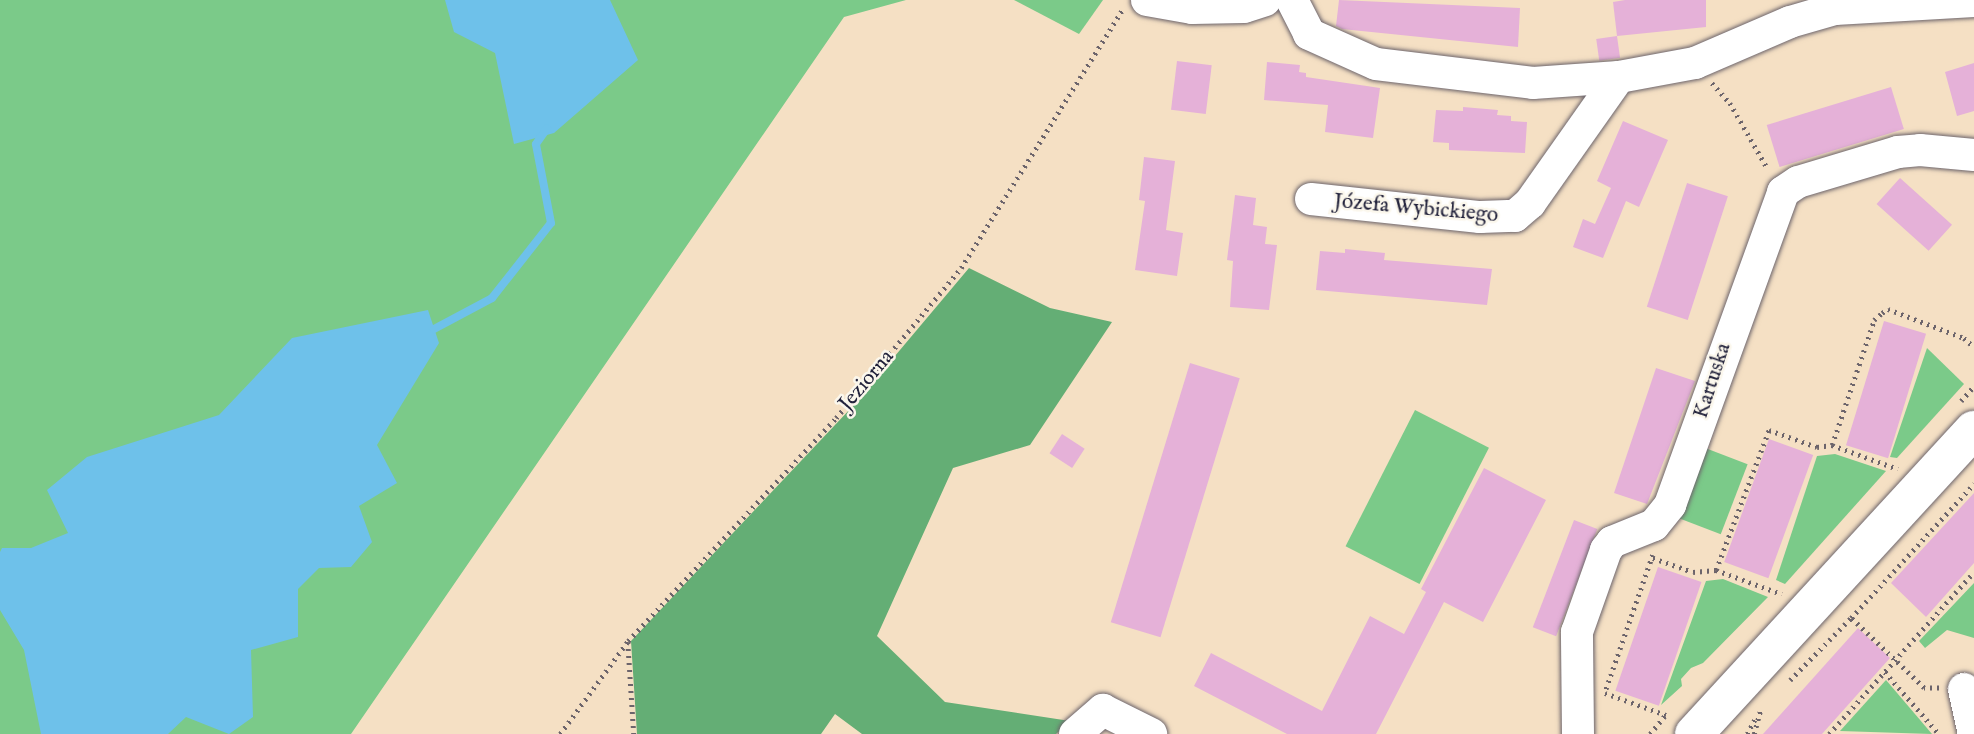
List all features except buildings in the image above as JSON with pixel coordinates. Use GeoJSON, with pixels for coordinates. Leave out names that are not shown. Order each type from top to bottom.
{"type":"FeatureCollection","features":[{"type":"Feature","properties":{"kind":"main road"},"geometry":{"type":"LineString","coordinates":[[1694,734],[1974,430]]}},
{"type":"Feature","properties":{"kind":"street"},"geometry":{"type":"LineString","coordinates":[[1137,3],[1192,8],[1244,7],[1265,0]]}},
{"type":"Feature","properties":{"kind":"street"},"geometry":{"type":"LineString","coordinates":[[1292,0],[1309,34],[1376,64],[1514,82],[1619,76],[1695,63],[1790,22],[1835,9],[1974,1]]}},
{"type":"Feature","properties":{"kind":"street","name":"Józefa Wybickiego"},"geometry":{"type":"LineString","coordinates":[[1311,198],[1480,218],[1515,216],[1530,203],[1619,76]]}},
{"type":"Feature","properties":{"kind":"street","name":"Kartuska"},"geometry":{"type":"LineString","coordinates":[[1578,734],[1577,632],[1606,550],[1612,542],[1654,525],[1670,505],[1783,192],[1798,182],[1898,152],[1974,155]]}},
{"type":"Feature","properties":{"kind":"street"},"geometry":{"type":"LineString","coordinates":[[1964,689],[1974,734]]}},
{"type":"Feature","properties":{"kind":"street"},"geometry":{"type":"LineString","coordinates":[[1075,734],[1103,710],[1151,734]]}},
{"type":"Feature","properties":{"kind":"path","name":"Jeziorna"},"geometry":{"type":"LineString","coordinates":[[560,734],[628,641],[836,418],[961,268],[1095,47],[1137,3]]}},
{"type":"Feature","properties":{"kind":"path"},"geometry":{"type":"LineString","coordinates":[[1695,63],[1730,103],[1772,176]]}},
{"type":"Feature","properties":{"kind":"path"},"geometry":{"type":"LineString","coordinates":[[1832,445],[1874,320],[1882,313],[1888,309],[1964,338],[1974,347]]}},
{"type":"Feature","properties":{"kind":"path"},"geometry":{"type":"LineString","coordinates":[[1716,570],[1764,435],[1769,430],[1817,447],[1832,445],[1899,469]]}},
{"type":"Feature","properties":{"kind":"path"},"geometry":{"type":"LineString","coordinates":[[1787,684],[1852,618],[1974,484]]}},
{"type":"Feature","properties":{"kind":"path"},"geometry":{"type":"LineString","coordinates":[[1653,558],[1693,572],[1716,570],[1783,595]]}},
{"type":"Feature","properties":{"kind":"path"},"geometry":{"type":"LineString","coordinates":[[1831,733],[1974,572]]}},
{"type":"Feature","properties":{"kind":"path"},"geometry":{"type":"LineString","coordinates":[[1852,618],[1924,688],[1964,689]]}},
{"type":"Feature","properties":{"kind":"path"},"geometry":{"type":"LineString","coordinates":[[628,641],[634,734]]}},
{"type":"Feature","properties":{"kind":"path"},"geometry":{"type":"LineString","coordinates":[[1885,672],[1940,734]]}},
{"type":"Feature","properties":{"kind":"path"},"geometry":{"type":"LineString","coordinates":[[1747,734],[1759,712],[1768,703]]}},
{"type":"Feature","properties":{"kind":"path"},"geometry":{"type":"LineString","coordinates":[[1754,734],[1759,712]]}},
{"type":"Feature","properties":{"kind":"green space"},"geometry":{"type":"Polygon","coordinates":[[[0,0],[906,0],[844,17],[351,734],[0,734],[0,0]]]}},
{"type":"Feature","properties":{"kind":"green space"},"geometry":{"type":"Polygon","coordinates":[[[1014,0],[1103,0],[1079,34],[1014,0]]]}},
{"type":"Feature","properties":{"kind":"green space"},"geometry":{"type":"Polygon","coordinates":[[[969,268],[1050,308],[1112,322],[1030,445],[953,468],[877,636],[945,702],[1070,721],[1056,734],[862,734],[835,714],[821,734],[637,734],[631,641],[852,407],[969,268]]]}},
{"type":"Feature","properties":{"kind":"green space"},"geometry":{"type":"Polygon","coordinates":[[[1927,348],[1964,384],[1897,458],[1890,457],[1927,348]]]}},
{"type":"Feature","properties":{"kind":"green space"},"geometry":{"type":"Polygon","coordinates":[[[1415,410],[1489,448],[1419,584],[1346,546],[1415,410]]]}},
{"type":"Feature","properties":{"kind":"green space"},"geometry":{"type":"Polygon","coordinates":[[[1700,446],[1748,464],[1721,534],[1673,516],[1700,446]]]}},
{"type":"Feature","properties":{"kind":"green space"},"geometry":{"type":"Polygon","coordinates":[[[1835,454],[1886,471],[1785,584],[1776,580],[1817,456],[1835,454]]]}},
{"type":"Feature","properties":{"kind":"green space"},"geometry":{"type":"Polygon","coordinates":[[[1723,579],[1768,597],[1703,663],[1691,668],[1681,679],[1682,686],[1661,705],[1706,581],[1723,579]]]}},
{"type":"Feature","properties":{"kind":"green space"},"geometry":{"type":"Polygon","coordinates":[[[1974,583],[1974,638],[1947,630],[1925,648],[1919,641],[1974,583]]]}},
{"type":"Feature","properties":{"kind":"green space"},"geometry":{"type":"Polygon","coordinates":[[[1886,680],[1932,734],[1840,731],[1886,680]]]}},
{"type":"Feature","properties":{"kind":"water"},"geometry":{"type":"Polygon","coordinates":[[[445,0],[610,0],[638,60],[554,133],[514,144],[495,53],[454,32],[445,0]]]}},
{"type":"Feature","properties":{"kind":"water"},"geometry":{"type":"Polygon","coordinates":[[[428,310],[439,343],[377,445],[397,483],[359,506],[372,542],[351,567],[319,568],[298,589],[298,637],[251,650],[253,717],[229,734],[186,717],[168,734],[41,734],[24,650],[0,610],[0,552],[2,548],[31,548],[68,533],[47,490],[87,457],[219,415],[292,338],[428,310]]]}},
{"type":"Feature","properties":{"kind":"waterway"},"geometry":{"type":"LineString","coordinates":[[434,329],[492,298],[551,223],[536,144],[547,128]]}}]}
